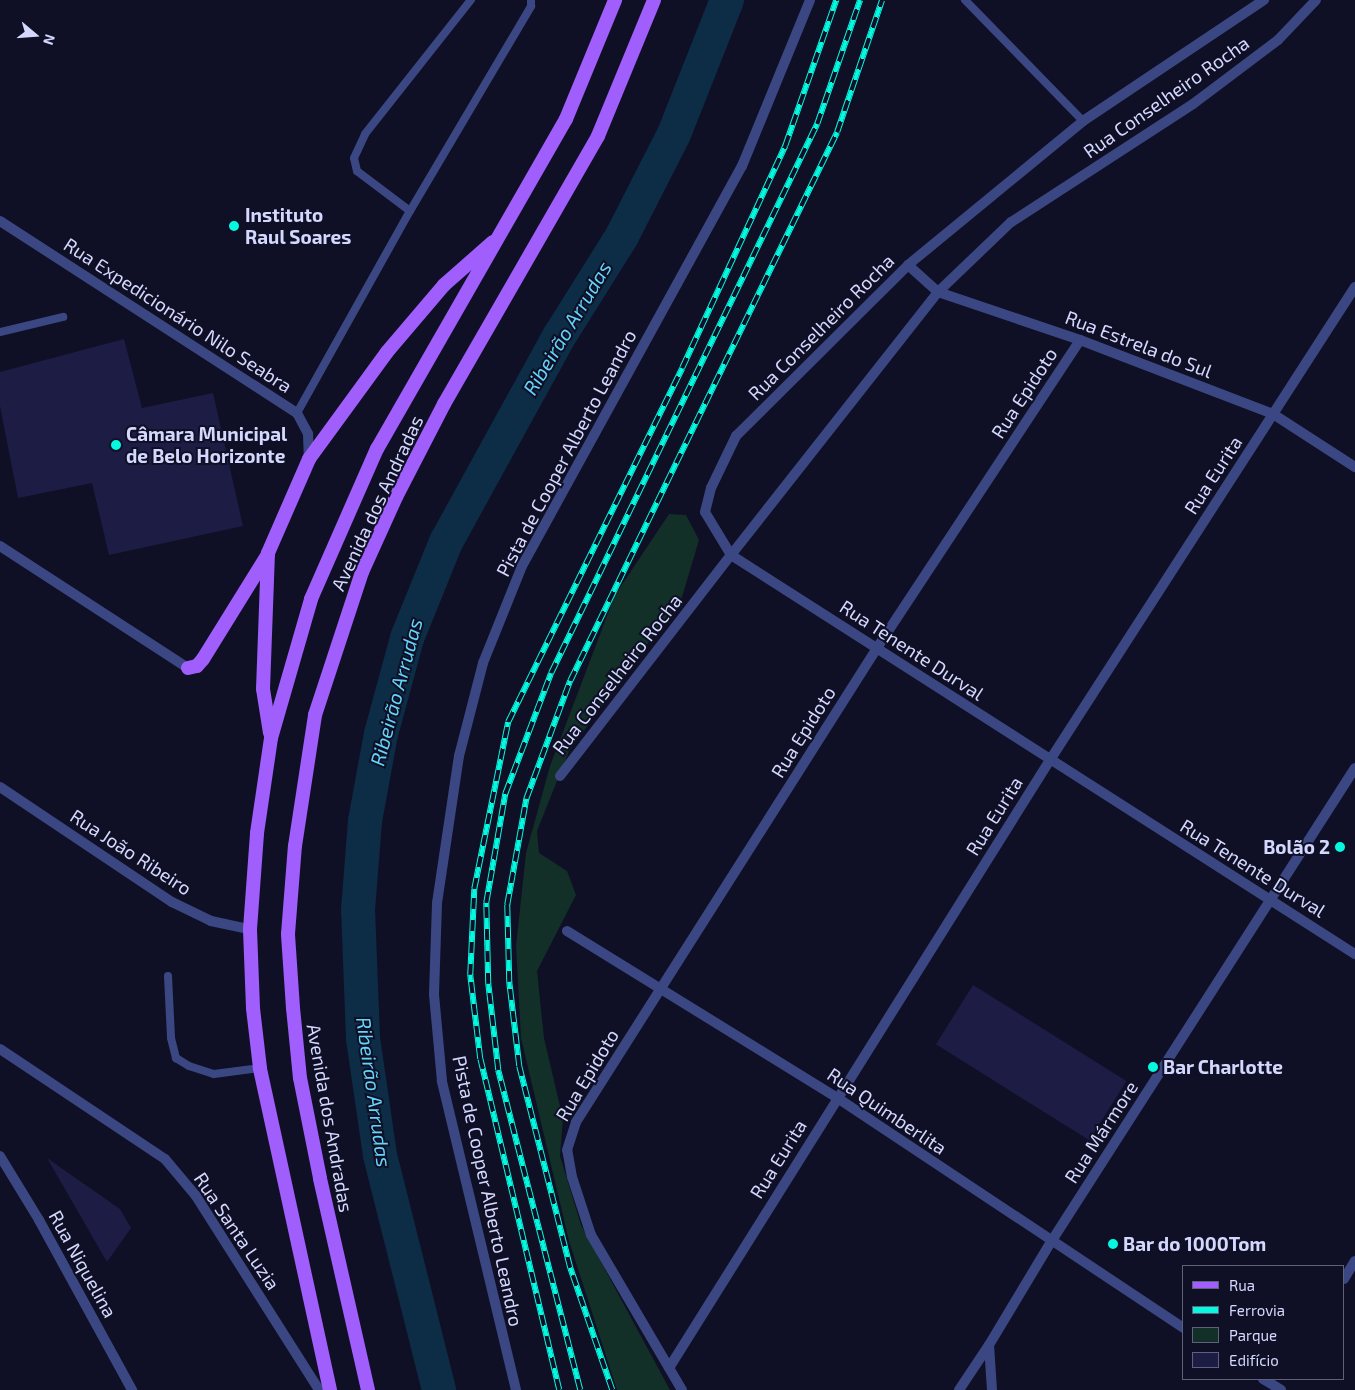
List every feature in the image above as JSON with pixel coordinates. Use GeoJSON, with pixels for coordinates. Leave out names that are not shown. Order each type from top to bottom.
{"type":"FeatureCollection","features":[{"type":"Feature","properties":{"kind":"main road","name":"Avenida dos Andradas"},"geometry":{"type":"LineString","coordinates":[[330,1390],[260,1068],[253,1008],[250,929],[257,832],[271,738],[311,599],[373,457],[566,119],[615,0]]}},
{"type":"Feature","properties":{"kind":"main road","name":"Avenida dos Andradas"},"geometry":{"type":"LineString","coordinates":[[368,1390],[320,1178],[300,1078],[293,1008],[288,934],[303,778],[315,715],[362,572],[396,497],[444,404],[598,136],[654,0]]}},
{"type":"Feature","properties":{"kind":"main road"},"geometry":{"type":"LineString","coordinates":[[188,668],[197,666],[203,659],[268,553],[310,459],[387,352],[444,285],[501,235]]}},
{"type":"Feature","properties":{"kind":"main road"},"geometry":{"type":"LineString","coordinates":[[268,553],[263,689],[271,738]]}},
{"type":"Feature","properties":{"kind":"street","name":"Pista de Cooper Alberto Leandro"},"geometry":{"type":"LineString","coordinates":[[516,1390],[442,1081],[434,994],[437,903],[459,756],[483,663],[522,566],[742,166],[810,0]]}},
{"type":"Feature","properties":{"kind":"street","name":"Rua Conselheiro Rocha"},"geometry":{"type":"LineString","coordinates":[[560,776],[732,554],[705,512],[711,488],[736,436],[908,265],[1083,121],[1264,0]]}},
{"type":"Feature","properties":{"kind":"street","name":"Rua Conselheiro Rocha"},"geometry":{"type":"LineString","coordinates":[[938,292],[1011,222],[1193,104],[1278,40],[1316,0]]}},
{"type":"Feature","properties":{"kind":"street","name":"Rua Expedicionário Nilo Seabra"},"geometry":{"type":"LineString","coordinates":[[0,221],[297,413],[308,434],[310,459]]}},
{"type":"Feature","properties":{"kind":"street","name":"Rua Estrela do Sul"},"geometry":{"type":"LineString","coordinates":[[908,265],[938,292],[1080,340],[1273,414],[1355,467]]}},
{"type":"Feature","properties":{"kind":"street","name":"Rua Eurita"},"geometry":{"type":"LineString","coordinates":[[669,1368],[836,1097],[1355,286]]}},
{"type":"Feature","properties":{"kind":"street"},"geometry":{"type":"LineString","coordinates":[[732,554],[938,292]]}},
{"type":"Feature","properties":{"kind":"street","name":"Rua Epidoto"},"geometry":{"type":"LineString","coordinates":[[669,1368],[591,1235],[572,1177],[568,1150],[576,1122],[877,648],[1080,340]]}},
{"type":"Feature","properties":{"kind":"street"},"geometry":{"type":"LineString","coordinates":[[0,546],[188,668]]}},
{"type":"Feature","properties":{"kind":"street","name":"Rua Tenente Durval"},"geometry":{"type":"LineString","coordinates":[[732,554],[1050,760],[1355,954]]}},
{"type":"Feature","properties":{"kind":"street","name":"Rua Mármore"},"geometry":{"type":"LineString","coordinates":[[959,1390],[989,1345],[1051,1242],[1355,768]]}},
{"type":"Feature","properties":{"kind":"street","name":"Rua João Ribeiro"},"geometry":{"type":"LineString","coordinates":[[0,787],[172,902],[211,921],[250,929]]}},
{"type":"Feature","properties":{"kind":"street","name":"Rua Quimberlita"},"geometry":{"type":"LineString","coordinates":[[567,931],[836,1097],[1051,1242],[1182,1327]]}},
{"type":"Feature","properties":{"kind":"street","name":"Rua Santa Luzia"},"geometry":{"type":"LineString","coordinates":[[0,1049],[165,1159],[196,1196],[319,1390]]}},
{"type":"Feature","properties":{"kind":"street","name":"Rua Niquelina"},"geometry":{"type":"LineString","coordinates":[[0,1156],[132,1390]]}},
{"type":"Feature","properties":{"kind":"street"},"geometry":{"type":"LineString","coordinates":[[1345,1277],[1355,1262]]}},
{"type":"Feature","properties":{"kind":"street"},"geometry":{"type":"LineString","coordinates":[[989,1345],[992,1390]]}},
{"type":"Feature","properties":{"kind":"street"},"geometry":{"type":"LineString","coordinates":[[669,1368],[682,1390]]}},
{"type":"Feature","properties":{"kind":"street"},"geometry":{"type":"LineString","coordinates":[[1265,1380],[1277,1386]]}},
{"type":"Feature","properties":{"kind":"lane"},"geometry":{"type":"LineString","coordinates":[[410,211],[357,171],[354,158],[365,134],[471,0]]}},
{"type":"Feature","properties":{"kind":"lane"},"geometry":{"type":"LineString","coordinates":[[297,413],[410,211],[531,6],[531,0]]}},
{"type":"Feature","properties":{"kind":"lane"},"geometry":{"type":"LineString","coordinates":[[965,0],[1083,121]]}},
{"type":"Feature","properties":{"kind":"lane"},"geometry":{"type":"LineString","coordinates":[[0,332],[63,317]]}},
{"type":"Feature","properties":{"kind":"lane"},"geometry":{"type":"LineString","coordinates":[[168,976],[171,1038],[176,1058],[189,1066],[214,1074],[260,1068]]}},
{"type":"Feature","properties":{"kind":"green space"},"geometry":{"type":"Polygon","coordinates":[[[669,514],[686,515],[699,540],[682,597],[569,751],[537,831],[539,853],[567,871],[576,895],[537,971],[544,1038],[563,1119],[560,1156],[581,1225],[670,1390],[617,1390],[569,1241],[521,1038],[516,946],[526,853],[550,766],[615,595],[669,514]]]}},
{"type":"Feature","properties":{"kind":"building","name":"Câmara Municipal de Belo Horizonte"},"geometry":{"type":"Polygon","coordinates":[[[124,339],[142,408],[213,393],[243,526],[109,555],[92,483],[18,498],[0,406],[0,372],[124,339]]]}},
{"type":"Feature","properties":{"kind":"building"},"geometry":{"type":"Polygon","coordinates":[[[973,985],[1126,1081],[1089,1140],[936,1044],[973,985]]]}},
{"type":"Feature","properties":{"kind":"building"},"geometry":{"type":"Polygon","coordinates":[[[47,1158],[120,1209],[131,1228],[107,1262],[47,1158]]]}},
{"type":"Feature","properties":{"kind":"waterway","name":"Ribeirão Arrudas"},"geometry":{"type":"LineString","coordinates":[[439,1390],[380,1155],[363,1038],[358,910],[365,821],[381,734],[407,638],[446,542],[560,335],[622,236],[674,134],[727,0]]}},
{"type":"Feature","properties":{"kind":"railway"},"geometry":{"type":"LineString","coordinates":[[559,1390],[480,1059],[470,975],[474,889],[508,722],[682,368],[785,146],[836,0]]}},
{"type":"Feature","properties":{"kind":"railway"},"geometry":{"type":"LineString","coordinates":[[580,1390],[498,1070],[488,984],[486,903],[505,794],[551,673],[817,124],[860,0]]}},
{"type":"Feature","properties":{"kind":"railway"},"geometry":{"type":"LineString","coordinates":[[612,1390],[570,1268],[519,1066],[509,982],[507,905],[526,799],[570,681],[837,132],[882,0]]}},
{"type":"Feature","properties":{"kind":"place","name":"Instituto Raul Soares"},"geometry":{"type":"Point","coordinates":[234,226]}},
{"type":"Feature","properties":{"kind":"place","name":"Câmara Municipal de Belo Horizonte"},"geometry":{"type":"Point","coordinates":[116,445]}},
{"type":"Feature","properties":{"kind":"place","name":"Bolão 2"},"geometry":{"type":"Point","coordinates":[1340,847]}},
{"type":"Feature","properties":{"kind":"place","name":"Bar Charlotte"},"geometry":{"type":"Point","coordinates":[1153,1067]}},
{"type":"Feature","properties":{"kind":"place","name":"Bar do 1000Tom"},"geometry":{"type":"Point","coordinates":[1113,1244]}}]}
